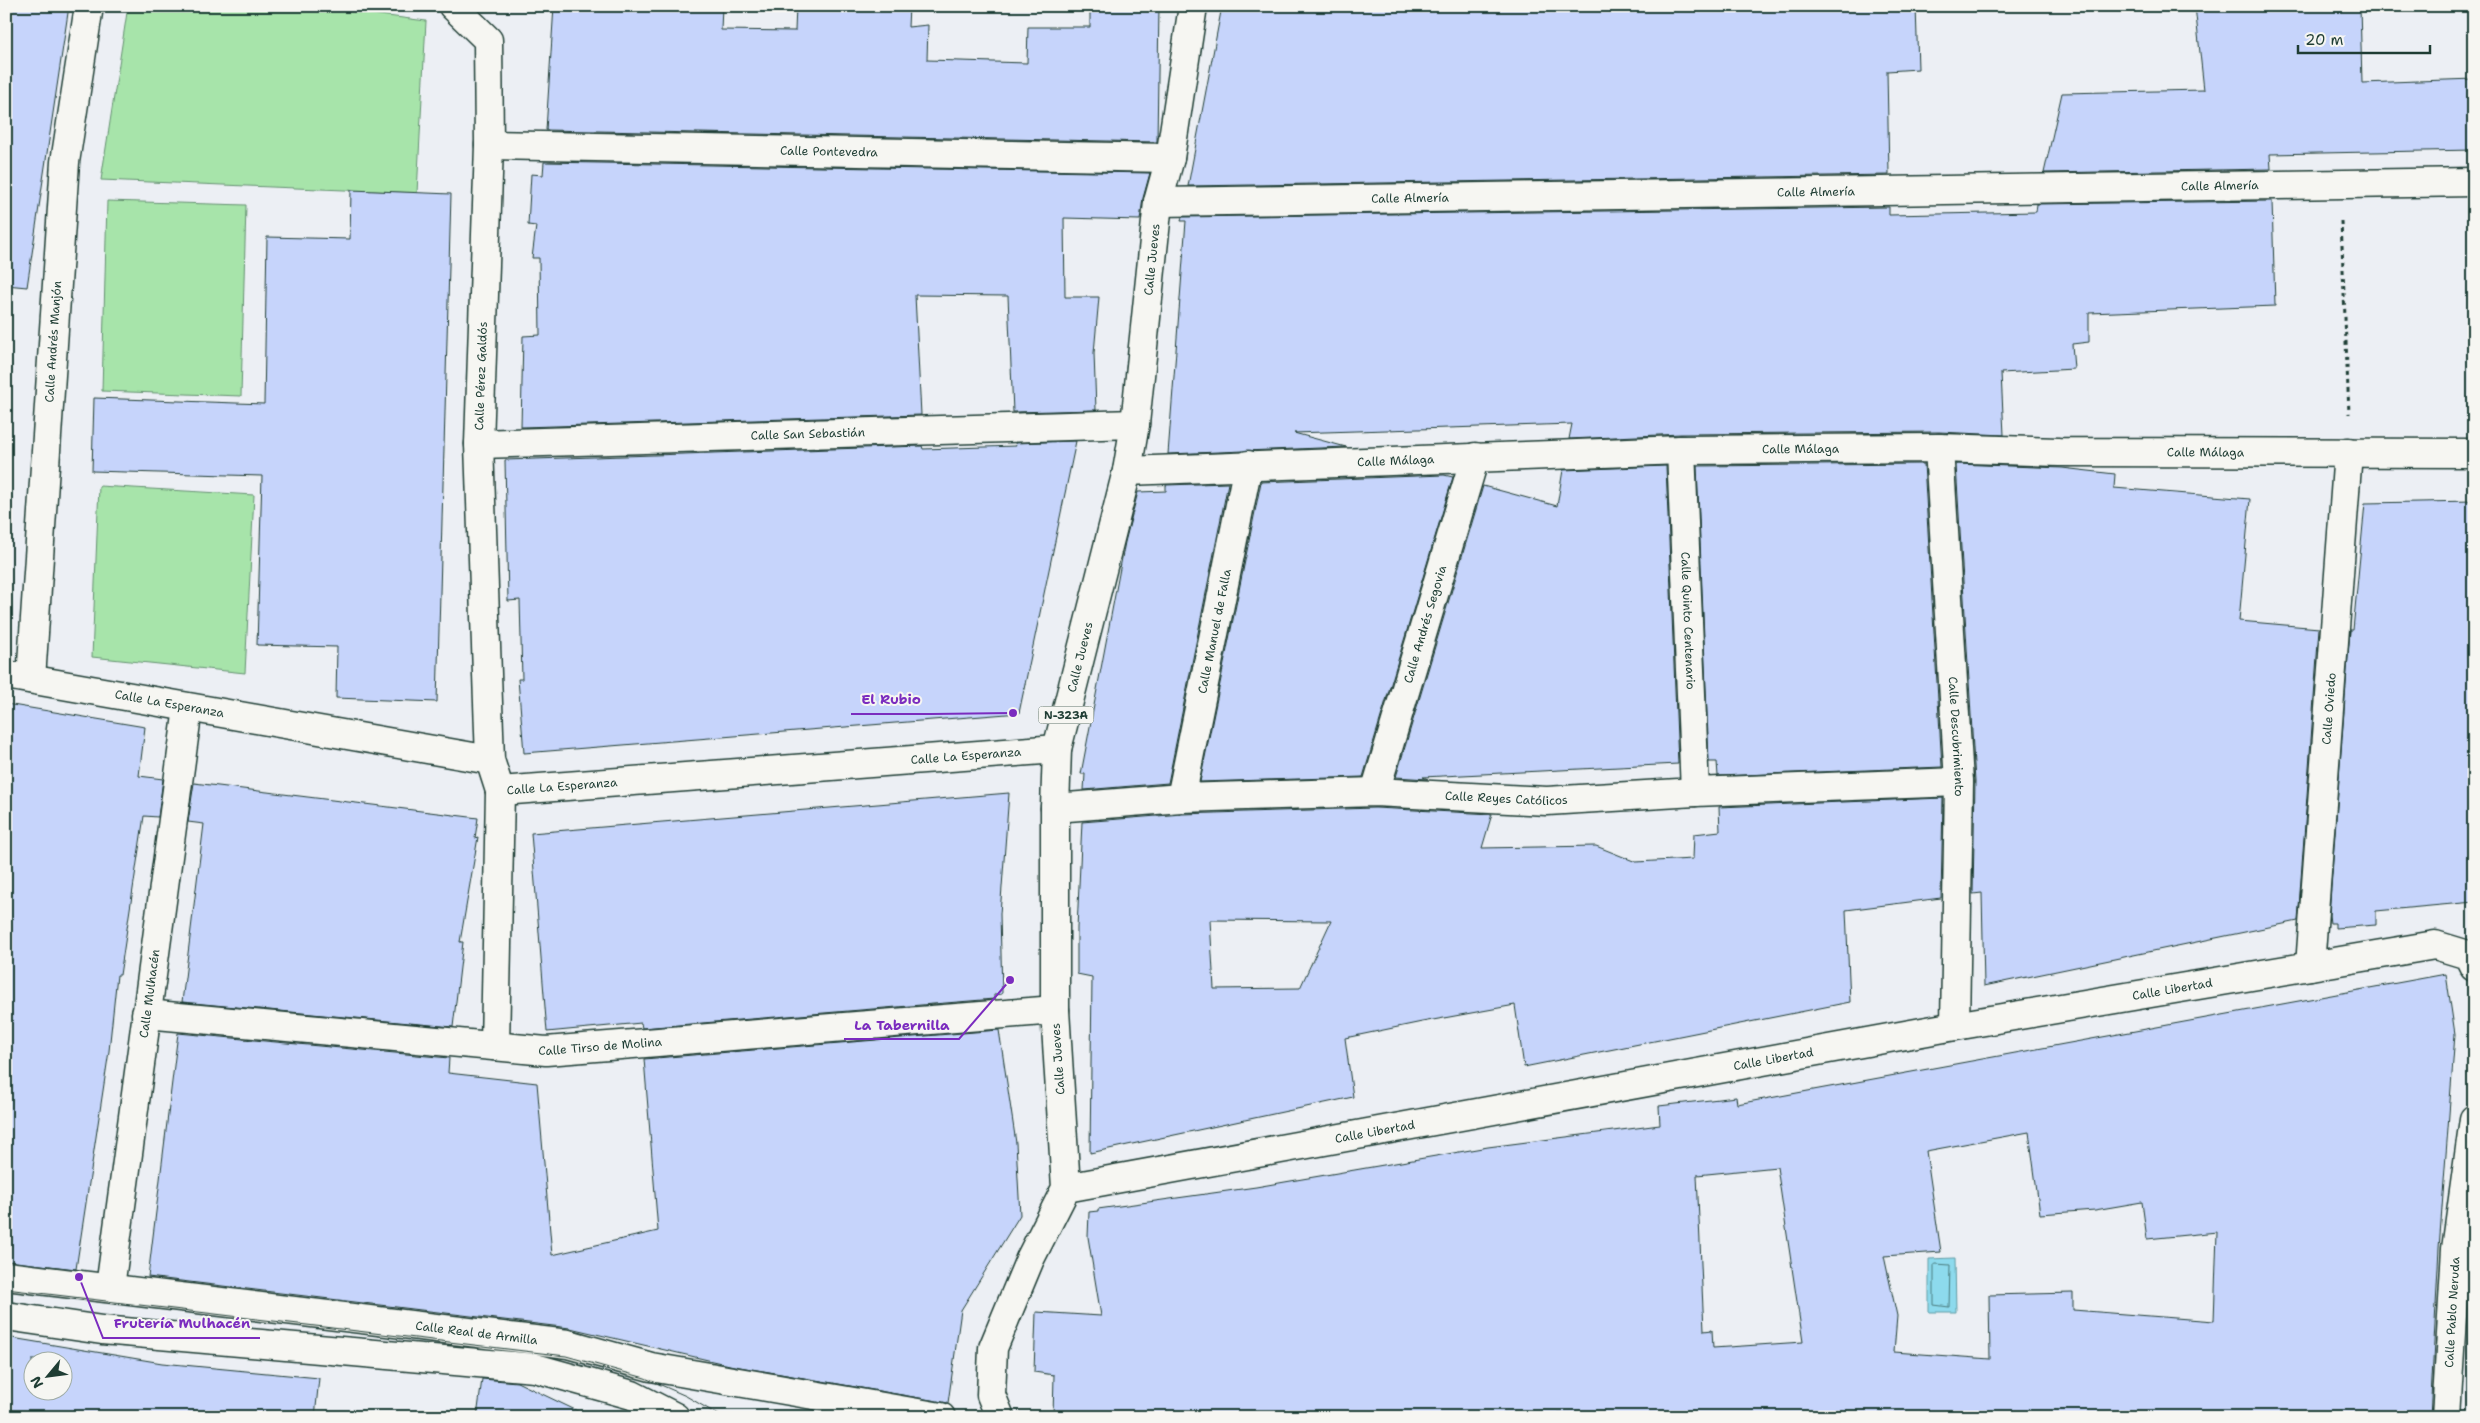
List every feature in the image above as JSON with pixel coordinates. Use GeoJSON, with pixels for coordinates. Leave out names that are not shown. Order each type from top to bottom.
{"type":"FeatureCollection","features":[{"type":"Feature","properties":{"kind":"street","name":"Calle Andrés Manjón"},"geometry":{"type":"LineString","coordinates":[[18,677],[65,162],[89,6]]}},
{"type":"Feature","properties":{"kind":"street","name":"Calle Pérez Galdós"},"geometry":{"type":"LineString","coordinates":[[453,6],[488,40],[488,145],[479,444],[490,760]]}},
{"type":"Feature","properties":{"kind":"street","name":"Calle Jueves"},"geometry":{"type":"LineString","coordinates":[[1066,1188],[1055,1010],[1055,808],[1057,749],[1127,470],[1135,424],[1158,202],[1170,158],[1193,6]]}},
{"type":"Feature","properties":{"kind":"street","name":"Calle Pontevedra"},"geometry":{"type":"LineString","coordinates":[[488,145],[1170,158]]}},
{"type":"Feature","properties":{"kind":"street","name":"Calle Almería"},"geometry":{"type":"LineString","coordinates":[[1158,202],[2474,182]]}},
{"type":"Feature","properties":{"kind":"street","name":"Calle San Sebastián"},"geometry":{"type":"LineString","coordinates":[[479,444],[1135,424]]}},
{"type":"Feature","properties":{"kind":"street","name":"Calle Málaga"},"geometry":{"type":"LineString","coordinates":[[1127,470],[1681,450],[1939,448],[2059,452],[2474,454]]}},
{"type":"Feature","properties":{"kind":"street","name":"Calle Descubrimiento"},"geometry":{"type":"LineString","coordinates":[[1939,448],[1959,782],[1955,1026]]}},
{"type":"Feature","properties":{"kind":"street","name":"Calle Quinto Centenario"},"geometry":{"type":"LineString","coordinates":[[1681,450],[1695,792]]}},
{"type":"Feature","properties":{"kind":"street","name":"Calle Oviedo"},"geometry":{"type":"LineString","coordinates":[[2310,966],[2348,452]]}},
{"type":"Feature","properties":{"kind":"street","name":"Calle Andrés Segovia"},"geometry":{"type":"LineString","coordinates":[[1375,792],[1476,457]]}},
{"type":"Feature","properties":{"kind":"street","name":"Calle Manuel de Falla"},"geometry":{"type":"LineString","coordinates":[[1181,798],[1248,466]]}},
{"type":"Feature","properties":{"kind":"street","name":"Calle La Esperanza"},"geometry":{"type":"LineString","coordinates":[[18,677],[490,760],[500,791],[1057,749]]}},
{"type":"Feature","properties":{"kind":"street","name":"Calle Mulhacén"},"geometry":{"type":"LineString","coordinates":[[111,1280],[188,708]]}},
{"type":"Feature","properties":{"kind":"street","name":"Calle Reyes Católicos"},"geometry":{"type":"LineString","coordinates":[[1055,808],[1181,798],[1375,792],[1547,801],[1695,792],[1959,782]]}},
{"type":"Feature","properties":{"kind":"street"},"geometry":{"type":"LineString","coordinates":[[495,1046],[500,791]]}},
{"type":"Feature","properties":{"kind":"street","name":"Calle Libertad"},"geometry":{"type":"LineString","coordinates":[[1066,1188],[1955,1026],[2435,945],[2468,955],[2474,967]]}},
{"type":"Feature","properties":{"kind":"street","name":"Calle Tirso de Molina"},"geometry":{"type":"LineString","coordinates":[[146,1014],[546,1051],[1055,1010]]}},
{"type":"Feature","properties":{"kind":"street","name":"Calle Pablo Neruda"},"geometry":{"type":"LineString","coordinates":[[2446,1417],[2465,1249],[2474,1119]]}},
{"type":"Feature","properties":{"kind":"street"},"geometry":{"type":"LineString","coordinates":[[1000,1417],[991,1395],[993,1348],[1030,1259],[1066,1188]]}},
{"type":"Feature","properties":{"kind":"street","name":"Calle Real de Armilla"},"geometry":{"type":"LineString","coordinates":[[6,1276],[568,1344],[651,1367],[941,1417]]}},
{"type":"Feature","properties":{"kind":"street"},"geometry":{"type":"LineString","coordinates":[[6,1316],[102,1330],[535,1368],[632,1395],[675,1417]]}},
{"type":"Feature","properties":{"kind":"path"},"geometry":{"type":"LineString","coordinates":[[2338,183],[2348,452]]}},
{"type":"Feature","properties":{"kind":"green space"},"geometry":{"type":"Polygon","coordinates":[[[128,6],[310,6],[426,21],[417,193],[101,180],[128,6]]]}},
{"type":"Feature","properties":{"kind":"green space"},"geometry":{"type":"Polygon","coordinates":[[[107,201],[246,205],[241,396],[102,391],[107,201]]]}},
{"type":"Feature","properties":{"kind":"green space"},"geometry":{"type":"Polygon","coordinates":[[[99,486],[254,495],[245,673],[92,657],[99,486]]]}},
{"type":"Feature","properties":{"kind":"water"},"geometry":{"type":"Polygon","coordinates":[[[1955,1258],[1956,1312],[1929,1312],[1929,1259],[1955,1258]]]}},
{"type":"Feature","properties":{"kind":"building"},"geometry":{"type":"Polygon","coordinates":[[[10,6],[69,6],[27,287],[6,285],[6,32],[10,6]]]}},
{"type":"Feature","properties":{"kind":"building"},"geometry":{"type":"Polygon","coordinates":[[[554,6],[722,6],[721,30],[795,31],[796,6],[909,6],[908,27],[928,25],[927,60],[1027,63],[1028,27],[1090,27],[1090,6],[1159,6],[1157,142],[546,130],[554,6]]]}},
{"type":"Feature","properties":{"kind":"building"},"geometry":{"type":"Polygon","coordinates":[[[1222,6],[1916,6],[1918,69],[1887,71],[1889,175],[1188,186],[1222,6]]]}},
{"type":"Feature","properties":{"kind":"building"},"geometry":{"type":"Polygon","coordinates":[[[2195,6],[2360,6],[2362,83],[2474,79],[2474,150],[2270,154],[2271,169],[2044,173],[2062,93],[2204,90],[2195,6]]]}},
{"type":"Feature","properties":{"kind":"building"},"geometry":{"type":"Polygon","coordinates":[[[544,162],[1150,173],[1143,198],[1140,220],[1064,218],[1065,297],[1099,297],[1094,353],[1096,410],[1013,412],[1008,296],[915,295],[921,415],[521,427],[523,336],[540,335],[539,258],[532,258],[536,226],[528,225],[531,174],[543,175],[544,162]]]}},
{"type":"Feature","properties":{"kind":"building"},"geometry":{"type":"Polygon","coordinates":[[[351,190],[451,194],[437,702],[336,698],[337,647],[257,645],[262,476],[92,471],[94,398],[264,404],[267,237],[350,239],[351,190]]]}},
{"type":"Feature","properties":{"kind":"building"},"geometry":{"type":"Polygon","coordinates":[[[2272,201],[2275,306],[2089,313],[2089,342],[2072,344],[2074,369],[2001,373],[2004,435],[1939,432],[1681,434],[1569,439],[1572,424],[1294,433],[1346,447],[1168,454],[1186,221],[1181,221],[1182,217],[1889,207],[1889,215],[2036,212],[2037,204],[2272,201]]]}},
{"type":"Feature","properties":{"kind":"building"},"geometry":{"type":"Polygon","coordinates":[[[1076,441],[1019,713],[524,753],[518,679],[522,679],[520,600],[508,601],[505,460],[922,446],[923,449],[1016,446],[1015,443],[1076,441]]]}},
{"type":"Feature","properties":{"kind":"building"},"geometry":{"type":"Polygon","coordinates":[[[1924,464],[1942,767],[1718,776],[1717,762],[1709,762],[1697,466],[1924,464]]]}},
{"type":"Feature","properties":{"kind":"building"},"geometry":{"type":"Polygon","coordinates":[[[1956,464],[2062,468],[2115,474],[2114,488],[2250,499],[2239,621],[2319,628],[2298,921],[1984,986],[1982,893],[1973,894],[1975,781],[1956,464]]]}},
{"type":"Feature","properties":{"kind":"building"},"geometry":{"type":"Polygon","coordinates":[[[1666,466],[1678,764],[1423,777],[1428,779],[1396,777],[1483,486],[1557,506],[1563,470],[1666,466]]]}},
{"type":"Feature","properties":{"kind":"building"},"geometry":{"type":"Polygon","coordinates":[[[1444,475],[1453,477],[1363,777],[1200,782],[1261,482],[1444,475]]]}},
{"type":"Feature","properties":{"kind":"building"},"geometry":{"type":"Polygon","coordinates":[[[1228,483],[1168,783],[1084,790],[1085,774],[1081,774],[1125,542],[1138,492],[1166,491],[1166,485],[1228,483]]]}},
{"type":"Feature","properties":{"kind":"building"},"geometry":{"type":"Polygon","coordinates":[[[2474,501],[2474,902],[2376,911],[2376,925],[2335,928],[2335,923],[2330,923],[2329,915],[2350,630],[2353,630],[2365,503],[2474,501]]]}},
{"type":"Feature","properties":{"kind":"building"},"geometry":{"type":"Polygon","coordinates":[[[6,704],[145,727],[139,776],[163,779],[158,817],[144,816],[120,975],[117,975],[109,1051],[76,1269],[6,1261],[6,704]]]}},
{"type":"Feature","properties":{"kind":"building"},"geometry":{"type":"Polygon","coordinates":[[[194,783],[478,818],[475,838],[478,837],[460,942],[463,942],[453,1027],[182,1002],[204,824],[188,822],[194,783]]]}},
{"type":"Feature","properties":{"kind":"building"},"geometry":{"type":"Polygon","coordinates":[[[1009,793],[1000,914],[1002,994],[994,995],[994,999],[642,1028],[641,1023],[547,1032],[531,833],[1009,793]]]}},
{"type":"Feature","properties":{"kind":"building"},"geometry":{"type":"Polygon","coordinates":[[[1943,798],[1941,898],[1846,910],[1850,1002],[1524,1067],[1515,1005],[1422,1022],[1345,1038],[1353,1097],[1090,1153],[1092,977],[1077,974],[1077,928],[1082,822],[1182,814],[1375,808],[1492,814],[1482,848],[1596,846],[1636,862],[1693,859],[1694,834],[1720,831],[1719,807],[1943,798]],[[1210,920],[1214,989],[1300,988],[1331,921],[1210,920]]]}},
{"type":"Feature","properties":{"kind":"building"},"geometry":{"type":"Polygon","coordinates":[[[2446,974],[2455,1034],[2439,1248],[2430,1417],[1623,1417],[1623,1415],[1555,1414],[1484,1417],[1053,1417],[1054,1375],[1034,1372],[1036,1312],[1101,1316],[1088,1237],[1089,1212],[1098,1211],[1098,1209],[1256,1187],[1488,1147],[1660,1125],[1659,1106],[1736,1097],[1737,1104],[2446,974]],[[2029,1132],[1926,1151],[1941,1252],[1884,1256],[1897,1316],[1894,1352],[1990,1359],[1989,1295],[2073,1293],[2073,1310],[2214,1321],[2217,1232],[2147,1239],[2142,1202],[2095,1210],[2040,1214],[2029,1132]],[[1777,1167],[1697,1175],[1704,1331],[1712,1330],[1713,1348],[1803,1342],[1777,1167]]]}},
{"type":"Feature","properties":{"kind":"building"},"geometry":{"type":"Polygon","coordinates":[[[999,1030],[1016,1143],[1020,1215],[961,1310],[948,1403],[734,1366],[570,1328],[148,1277],[178,1033],[449,1058],[448,1073],[537,1083],[552,1255],[658,1231],[644,1059],[999,1030]]]}},
{"type":"Feature","properties":{"kind":"building"},"geometry":{"type":"Polygon","coordinates":[[[6,1337],[162,1363],[319,1378],[315,1417],[6,1417],[6,1337]]]}},
{"type":"Feature","properties":{"kind":"building"},"geometry":{"type":"Polygon","coordinates":[[[482,1379],[517,1382],[590,1417],[477,1417],[482,1379]]]}},
{"type":"Feature","properties":{"kind":"tram line"},"geometry":{"type":"LineString","coordinates":[[6,1289],[566,1356],[645,1378],[686,1396],[722,1417]]}},
{"type":"Feature","properties":{"kind":"place","name":"El Rubio"},"geometry":{"type":"Point","coordinates":[1013,713]}},
{"type":"Feature","properties":{"kind":"place","name":"La Tabernilla"},"geometry":{"type":"Point","coordinates":[1010,980]}},
{"type":"Feature","properties":{"kind":"place","name":"Frutería Mulhacén"},"geometry":{"type":"Point","coordinates":[79,1277]}}]}
